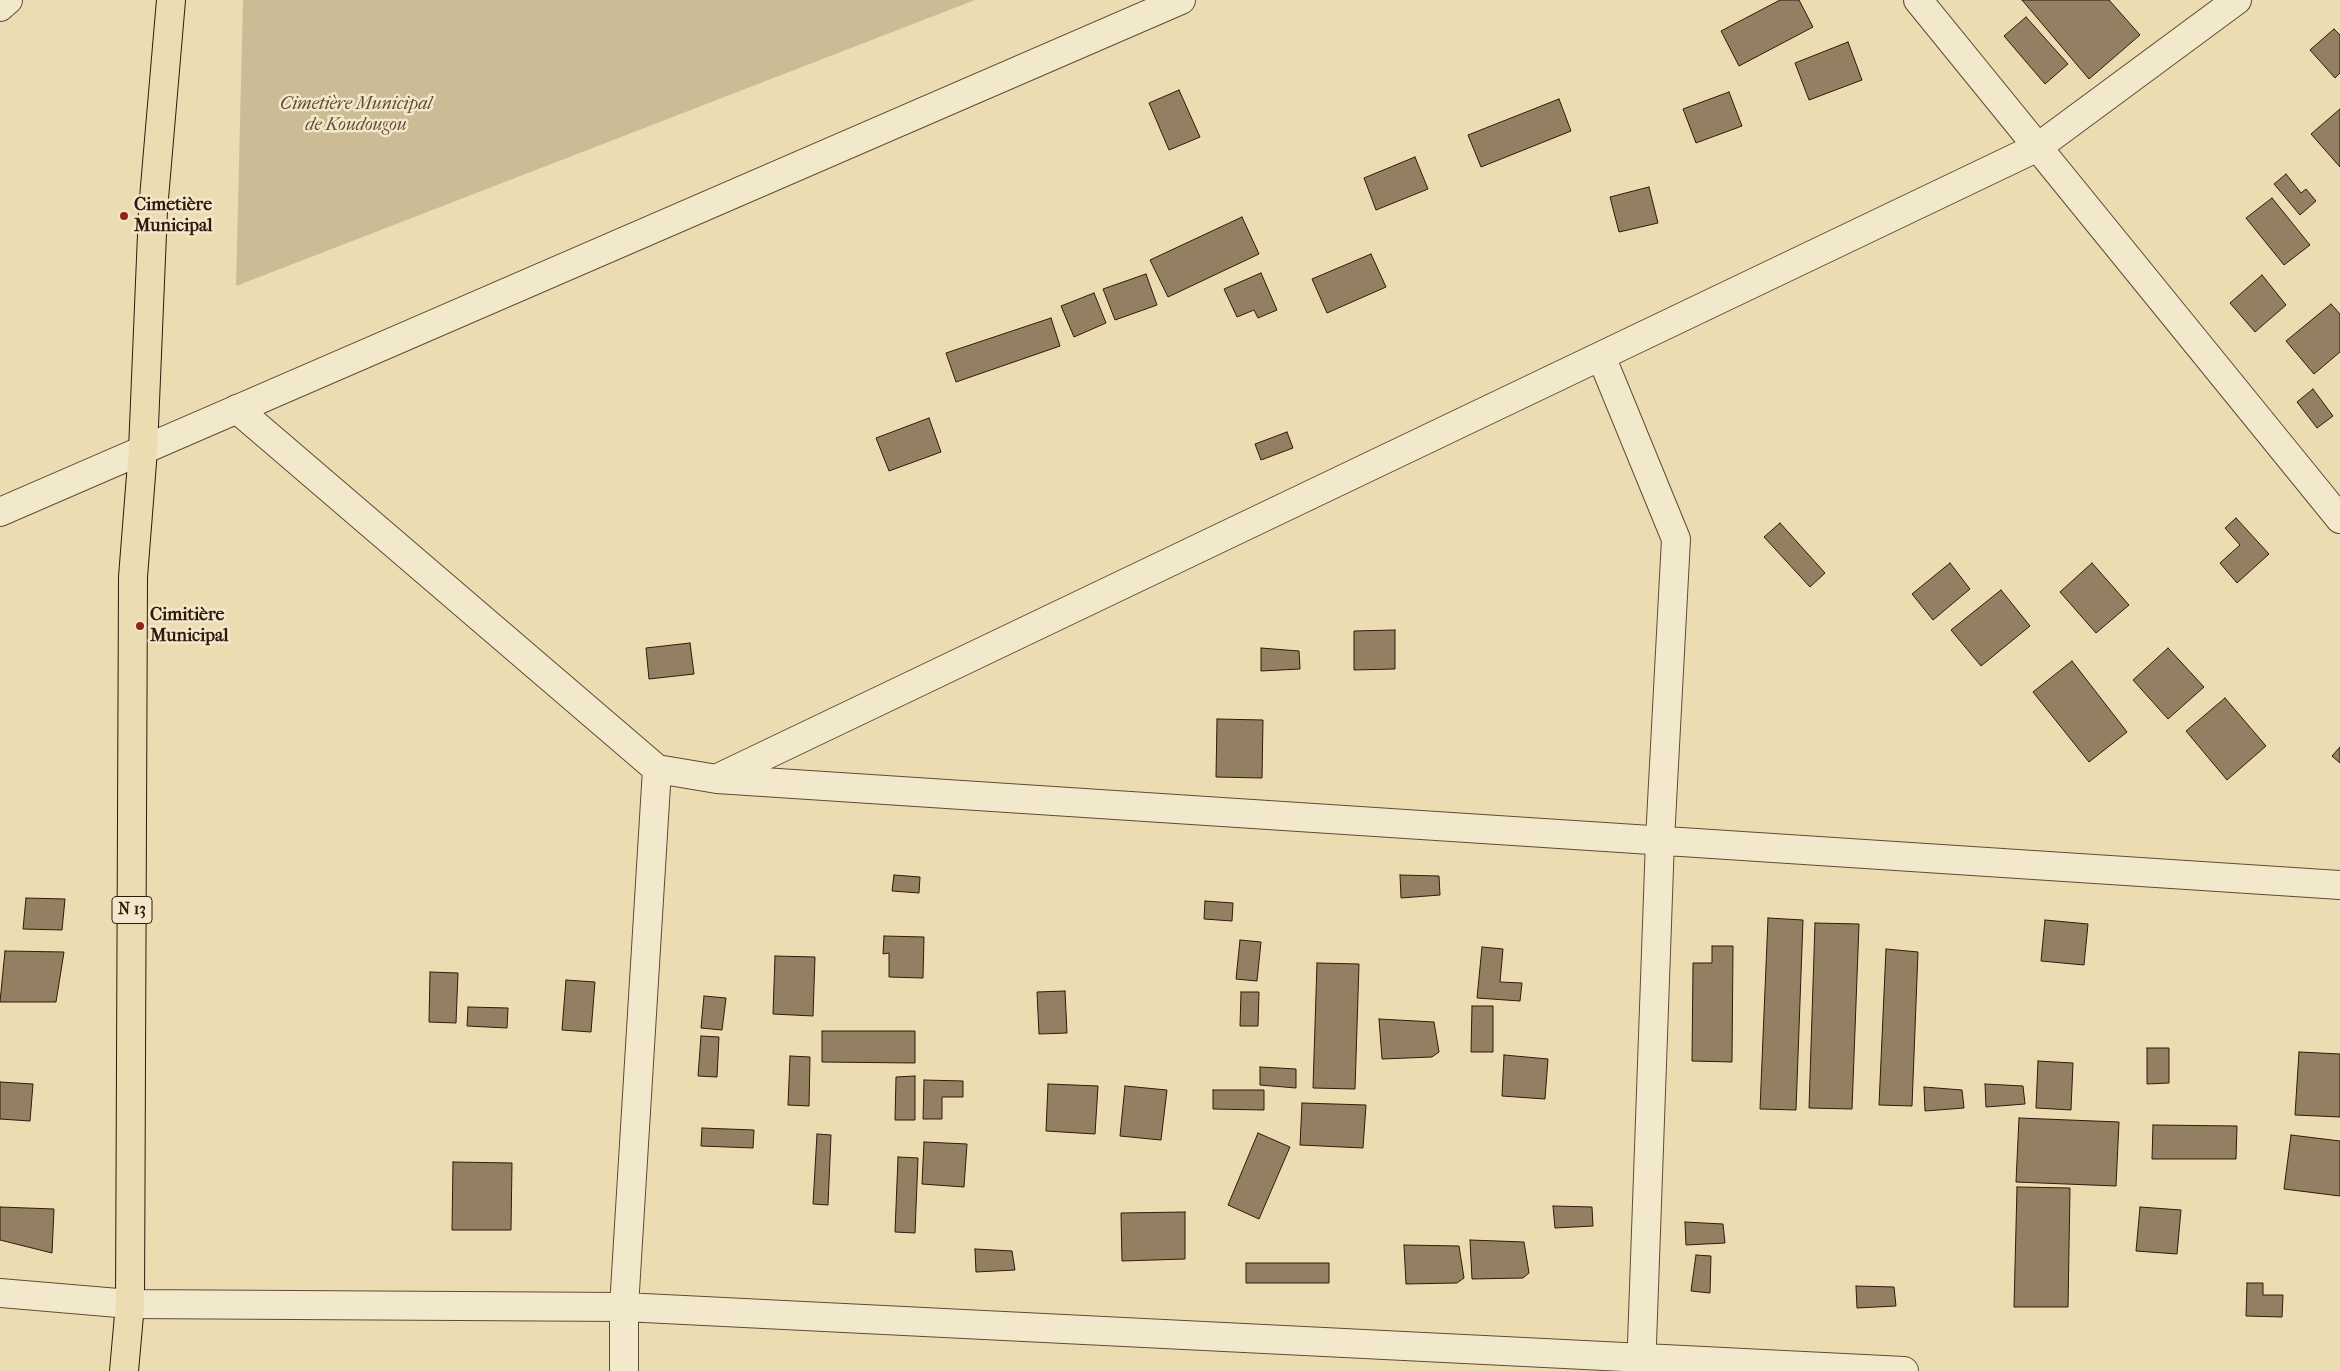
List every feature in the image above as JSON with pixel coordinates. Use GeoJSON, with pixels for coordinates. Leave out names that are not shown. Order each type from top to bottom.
{"type":"FeatureCollection","features":[{"type":"Feature","properties":{"kind":"main road","name":"N 13"},"geometry":{"type":"LineString","coordinates":[[124,1371],[130,1304],[133,586],[143,450],[153,210],[171,0]]}},
{"type":"Feature","properties":{"kind":"street"},"geometry":{"type":"LineString","coordinates":[[0,7],[8,0]]}},
{"type":"Feature","properties":{"kind":"street"},"geometry":{"type":"LineString","coordinates":[[0,512],[1181,0]]}},
{"type":"Feature","properties":{"kind":"street"},"geometry":{"type":"LineString","coordinates":[[1918,0],[2340,519]]}},
{"type":"Feature","properties":{"kind":"street"},"geometry":{"type":"LineString","coordinates":[[717,779],[2038,147],[2237,0]]}},
{"type":"Feature","properties":{"kind":"street"},"geometry":{"type":"LineString","coordinates":[[1601,356],[1676,540],[1660,840],[1641,1364]]}},
{"type":"Feature","properties":{"kind":"street"},"geometry":{"type":"LineString","coordinates":[[236,409],[657,769],[717,779],[2340,885]]}},
{"type":"Feature","properties":{"kind":"street"},"geometry":{"type":"LineString","coordinates":[[624,1371],[624,1307],[657,769]]}},
{"type":"Feature","properties":{"kind":"street"},"geometry":{"type":"LineString","coordinates":[[0,1293],[130,1304],[624,1307],[1641,1364],[1904,1371]]}},
{"type":"Feature","properties":{"kind":"green space","name":"Cimetière Municipal de Koudougou"},"geometry":{"type":"Polygon","coordinates":[[[243,0],[975,0],[236,286],[243,0]]]}},
{"type":"Feature","properties":{"kind":"building"},"geometry":{"type":"Polygon","coordinates":[[[1780,0],[1799,0],[1813,27],[1739,66],[1721,31],[1780,0]]]}},
{"type":"Feature","properties":{"kind":"building"},"geometry":{"type":"Polygon","coordinates":[[[2022,0],[2109,0],[2140,35],[2089,79],[2022,0]]]}},
{"type":"Feature","properties":{"kind":"building"},"geometry":{"type":"Polygon","coordinates":[[[2026,17],[2068,64],[2045,84],[2004,36],[2026,17]]]}},
{"type":"Feature","properties":{"kind":"building"},"geometry":{"type":"Polygon","coordinates":[[[2334,29],[2340,35],[2340,73],[2335,78],[2310,50],[2334,29]]]}},
{"type":"Feature","properties":{"kind":"building"},"geometry":{"type":"Polygon","coordinates":[[[1848,42],[1862,80],[1809,100],[1795,63],[1848,42]]]}},
{"type":"Feature","properties":{"kind":"building"},"geometry":{"type":"Polygon","coordinates":[[[1179,90],[1200,137],[1169,150],[1149,103],[1179,90]]]}},
{"type":"Feature","properties":{"kind":"building"},"geometry":{"type":"Polygon","coordinates":[[[1729,92],[1742,126],[1696,143],[1683,109],[1729,92]]]}},
{"type":"Feature","properties":{"kind":"building"},"geometry":{"type":"Polygon","coordinates":[[[1559,99],[1571,131],[1481,167],[1468,135],[1559,99]]]}},
{"type":"Feature","properties":{"kind":"building"},"geometry":{"type":"Polygon","coordinates":[[[2340,109],[2340,167],[2311,134],[2340,109]]]}},
{"type":"Feature","properties":{"kind":"building"},"geometry":{"type":"Polygon","coordinates":[[[1415,157],[1428,189],[1376,210],[1364,178],[1415,157]]]}},
{"type":"Feature","properties":{"kind":"building"},"geometry":{"type":"Polygon","coordinates":[[[2286,174],[2301,193],[2306,189],[2316,201],[2300,215],[2274,184],[2286,174]]]}},
{"type":"Feature","properties":{"kind":"building"},"geometry":{"type":"Polygon","coordinates":[[[1649,187],[1658,223],[1619,232],[1610,197],[1649,187]]]}},
{"type":"Feature","properties":{"kind":"building"},"geometry":{"type":"Polygon","coordinates":[[[2272,198],[2310,245],[2284,265],[2246,218],[2272,198]]]}},
{"type":"Feature","properties":{"kind":"building"},"geometry":{"type":"Polygon","coordinates":[[[1242,217],[1259,254],[1168,297],[1150,260],[1242,217]]]}},
{"type":"Feature","properties":{"kind":"building"},"geometry":{"type":"Polygon","coordinates":[[[1371,254],[1386,287],[1327,313],[1312,279],[1371,254]]]}},
{"type":"Feature","properties":{"kind":"building"},"geometry":{"type":"Polygon","coordinates":[[[1261,273],[1277,310],[1258,318],[1254,310],[1237,317],[1224,289],[1261,273]]]}},
{"type":"Feature","properties":{"kind":"building"},"geometry":{"type":"Polygon","coordinates":[[[1146,274],[1157,305],[1115,320],[1103,289],[1146,274]]]}},
{"type":"Feature","properties":{"kind":"building"},"geometry":{"type":"Polygon","coordinates":[[[2262,275],[2286,305],[2255,332],[2230,303],[2262,275]]]}},
{"type":"Feature","properties":{"kind":"building"},"geometry":{"type":"Polygon","coordinates":[[[1094,293],[1106,323],[1074,337],[1061,306],[1094,293]]]}},
{"type":"Feature","properties":{"kind":"building"},"geometry":{"type":"Polygon","coordinates":[[[2331,304],[2340,314],[2340,352],[2314,374],[2286,341],[2331,304]]]}},
{"type":"Feature","properties":{"kind":"building"},"geometry":{"type":"Polygon","coordinates":[[[1051,318],[1060,346],[956,382],[946,353],[1051,318]]]}},
{"type":"Feature","properties":{"kind":"building"},"geometry":{"type":"Polygon","coordinates":[[[2313,389],[2333,416],[2317,428],[2297,402],[2313,389]]]}},
{"type":"Feature","properties":{"kind":"building"},"geometry":{"type":"Polygon","coordinates":[[[929,418],[941,452],[889,471],[876,438],[929,418]]]}},
{"type":"Feature","properties":{"kind":"building"},"geometry":{"type":"Polygon","coordinates":[[[1287,432],[1293,448],[1261,460],[1255,444],[1287,432]]]}},
{"type":"Feature","properties":{"kind":"building"},"geometry":{"type":"Polygon","coordinates":[[[2236,518],[2269,554],[2237,583],[2220,563],[2240,545],[2225,528],[2236,518]]]}},
{"type":"Feature","properties":{"kind":"building"},"geometry":{"type":"Polygon","coordinates":[[[1780,523],[1825,573],[1810,587],[1764,537],[1780,523]]]}},
{"type":"Feature","properties":{"kind":"building"},"geometry":{"type":"Polygon","coordinates":[[[1950,563],[1970,589],[1933,620],[1912,594],[1950,563]]]}},
{"type":"Feature","properties":{"kind":"building"},"geometry":{"type":"Polygon","coordinates":[[[2092,563],[2129,605],[2096,633],[2060,592],[2092,563]]]}},
{"type":"Feature","properties":{"kind":"building"},"geometry":{"type":"Polygon","coordinates":[[[2001,590],[2030,626],[1981,666],[1951,630],[2001,590]]]}},
{"type":"Feature","properties":{"kind":"building"},"geometry":{"type":"Polygon","coordinates":[[[1395,630],[1395,669],[1354,670],[1354,631],[1395,630]]]}},
{"type":"Feature","properties":{"kind":"building"},"geometry":{"type":"Polygon","coordinates":[[[690,643],[694,674],[649,679],[646,648],[690,643]]]}},
{"type":"Feature","properties":{"kind":"building"},"geometry":{"type":"Polygon","coordinates":[[[1261,648],[1299,651],[1300,669],[1261,671],[1261,648]]]}},
{"type":"Feature","properties":{"kind":"building"},"geometry":{"type":"Polygon","coordinates":[[[2168,648],[2204,687],[2168,719],[2133,680],[2168,648]]]}},
{"type":"Feature","properties":{"kind":"building"},"geometry":{"type":"Polygon","coordinates":[[[2072,661],[2127,732],[2089,762],[2033,692],[2072,661]]]}},
{"type":"Feature","properties":{"kind":"building"},"geometry":{"type":"Polygon","coordinates":[[[2225,698],[2266,746],[2227,780],[2186,731],[2225,698]]]}},
{"type":"Feature","properties":{"kind":"building"},"geometry":{"type":"Polygon","coordinates":[[[1217,719],[1263,720],[1262,778],[1216,777],[1217,719]]]}},
{"type":"Feature","properties":{"kind":"building"},"geometry":{"type":"Polygon","coordinates":[[[2340,747],[2340,763],[2332,756],[2340,747]]]}},
{"type":"Feature","properties":{"kind":"building"},"geometry":{"type":"Polygon","coordinates":[[[894,875],[920,877],[919,893],[892,891],[894,875]]]}},
{"type":"Feature","properties":{"kind":"building"},"geometry":{"type":"Polygon","coordinates":[[[1400,875],[1439,876],[1440,895],[1401,898],[1400,875]]]}},
{"type":"Feature","properties":{"kind":"building"},"geometry":{"type":"Polygon","coordinates":[[[26,898],[65,899],[62,930],[23,929],[26,898]]]}},
{"type":"Feature","properties":{"kind":"building"},"geometry":{"type":"Polygon","coordinates":[[[1205,901],[1233,903],[1232,921],[1204,919],[1205,901]]]}},
{"type":"Feature","properties":{"kind":"building"},"geometry":{"type":"Polygon","coordinates":[[[1768,918],[1803,920],[1796,1110],[1760,1109],[1768,918]]]}},
{"type":"Feature","properties":{"kind":"building"},"geometry":{"type":"Polygon","coordinates":[[[2045,920],[2088,924],[2084,965],[2041,961],[2045,920]]]}},
{"type":"Feature","properties":{"kind":"building"},"geometry":{"type":"Polygon","coordinates":[[[1815,923],[1859,924],[1852,1109],[1809,1108],[1815,923]]]}},
{"type":"Feature","properties":{"kind":"building"},"geometry":{"type":"Polygon","coordinates":[[[884,936],[924,937],[923,978],[889,977],[889,953],[883,954],[884,936]]]}},
{"type":"Feature","properties":{"kind":"building"},"geometry":{"type":"Polygon","coordinates":[[[1240,940],[1261,942],[1257,981],[1236,979],[1240,940]]]}},
{"type":"Feature","properties":{"kind":"building"},"geometry":{"type":"Polygon","coordinates":[[[1712,946],[1733,946],[1732,1062],[1692,1061],[1693,963],[1712,963],[1712,946]]]}},
{"type":"Feature","properties":{"kind":"building"},"geometry":{"type":"Polygon","coordinates":[[[1482,947],[1503,949],[1500,982],[1522,983],[1520,1001],[1477,998],[1482,947]]]}},
{"type":"Feature","properties":{"kind":"building"},"geometry":{"type":"Polygon","coordinates":[[[1886,949],[1918,952],[1912,1106],[1879,1105],[1886,949]]]}},
{"type":"Feature","properties":{"kind":"building"},"geometry":{"type":"Polygon","coordinates":[[[5,951],[64,952],[56,1002],[0,1002],[5,951]]]}},
{"type":"Feature","properties":{"kind":"building"},"geometry":{"type":"Polygon","coordinates":[[[775,956],[815,957],[813,1016],[773,1014],[775,956]]]}},
{"type":"Feature","properties":{"kind":"building"},"geometry":{"type":"Polygon","coordinates":[[[1317,963],[1359,964],[1355,1089],[1313,1088],[1317,963]]]}},
{"type":"Feature","properties":{"kind":"building"},"geometry":{"type":"Polygon","coordinates":[[[430,972],[458,973],[456,1023],[429,1022],[430,972]]]}},
{"type":"Feature","properties":{"kind":"building"},"geometry":{"type":"Polygon","coordinates":[[[566,980],[595,982],[591,1032],[562,1030],[566,980]]]}},
{"type":"Feature","properties":{"kind":"building"},"geometry":{"type":"Polygon","coordinates":[[[1065,991],[1067,1033],[1039,1034],[1037,992],[1065,991]]]}},
{"type":"Feature","properties":{"kind":"building"},"geometry":{"type":"Polygon","coordinates":[[[1241,992],[1259,992],[1258,1026],[1240,1026],[1241,992]]]}},
{"type":"Feature","properties":{"kind":"building"},"geometry":{"type":"Polygon","coordinates":[[[704,996],[726,998],[722,1030],[701,1028],[704,996]]]}},
{"type":"Feature","properties":{"kind":"building"},"geometry":{"type":"Polygon","coordinates":[[[1472,1006],[1493,1006],[1493,1052],[1471,1052],[1472,1006]]]}},
{"type":"Feature","properties":{"kind":"building"},"geometry":{"type":"Polygon","coordinates":[[[468,1007],[508,1008],[507,1028],[467,1026],[468,1007]]]}},
{"type":"Feature","properties":{"kind":"building"},"geometry":{"type":"Polygon","coordinates":[[[1379,1019],[1434,1022],[1439,1052],[1432,1057],[1382,1059],[1379,1019]]]}},
{"type":"Feature","properties":{"kind":"building"},"geometry":{"type":"Polygon","coordinates":[[[822,1031],[915,1031],[915,1063],[822,1062],[822,1031]]]}},
{"type":"Feature","properties":{"kind":"building"},"geometry":{"type":"Polygon","coordinates":[[[701,1036],[719,1037],[717,1077],[698,1076],[701,1036]]]}},
{"type":"Feature","properties":{"kind":"building"},"geometry":{"type":"Polygon","coordinates":[[[2147,1048],[2169,1048],[2169,1083],[2147,1084],[2147,1048]]]}},
{"type":"Feature","properties":{"kind":"building"},"geometry":{"type":"Polygon","coordinates":[[[2299,1052],[2340,1054],[2340,1117],[2295,1115],[2299,1052]]]}},
{"type":"Feature","properties":{"kind":"building"},"geometry":{"type":"Polygon","coordinates":[[[1504,1055],[1548,1059],[1545,1099],[1502,1096],[1504,1055]]]}},
{"type":"Feature","properties":{"kind":"building"},"geometry":{"type":"Polygon","coordinates":[[[790,1056],[810,1057],[809,1106],[788,1105],[790,1056]]]}},
{"type":"Feature","properties":{"kind":"building"},"geometry":{"type":"Polygon","coordinates":[[[2038,1061],[2073,1063],[2071,1110],[2036,1108],[2038,1061]]]}},
{"type":"Feature","properties":{"kind":"building"},"geometry":{"type":"Polygon","coordinates":[[[1260,1067],[1296,1069],[1296,1088],[1260,1085],[1260,1067]]]}},
{"type":"Feature","properties":{"kind":"building"},"geometry":{"type":"Polygon","coordinates":[[[915,1076],[915,1120],[895,1120],[896,1077],[915,1076]]]}},
{"type":"Feature","properties":{"kind":"building"},"geometry":{"type":"Polygon","coordinates":[[[924,1080],[963,1081],[963,1097],[942,1097],[942,1119],[923,1119],[924,1080]]]}},
{"type":"Feature","properties":{"kind":"building"},"geometry":{"type":"Polygon","coordinates":[[[0,1082],[33,1084],[30,1121],[0,1119],[0,1082]]]}},
{"type":"Feature","properties":{"kind":"building"},"geometry":{"type":"Polygon","coordinates":[[[1048,1084],[1098,1086],[1095,1134],[1046,1131],[1048,1084]]]}},
{"type":"Feature","properties":{"kind":"building"},"geometry":{"type":"Polygon","coordinates":[[[1985,1084],[2023,1086],[2025,1104],[1986,1107],[1985,1084]]]}},
{"type":"Feature","properties":{"kind":"building"},"geometry":{"type":"Polygon","coordinates":[[[1125,1086],[1167,1090],[1161,1140],[1120,1136],[1125,1086]]]}},
{"type":"Feature","properties":{"kind":"building"},"geometry":{"type":"Polygon","coordinates":[[[1924,1087],[1962,1090],[1964,1108],[1925,1111],[1924,1087]]]}},
{"type":"Feature","properties":{"kind":"building"},"geometry":{"type":"Polygon","coordinates":[[[1213,1090],[1264,1090],[1264,1110],[1213,1109],[1213,1090]]]}},
{"type":"Feature","properties":{"kind":"building"},"geometry":{"type":"Polygon","coordinates":[[[1302,1103],[1366,1105],[1363,1148],[1300,1145],[1302,1103]]]}},
{"type":"Feature","properties":{"kind":"building"},"geometry":{"type":"Polygon","coordinates":[[[2019,1118],[2119,1122],[2116,1186],[2016,1182],[2019,1118]]]}},
{"type":"Feature","properties":{"kind":"building"},"geometry":{"type":"Polygon","coordinates":[[[2153,1125],[2237,1126],[2236,1159],[2152,1159],[2153,1125]]]}},
{"type":"Feature","properties":{"kind":"building"},"geometry":{"type":"Polygon","coordinates":[[[702,1128],[754,1130],[753,1148],[701,1146],[702,1128]]]}},
{"type":"Feature","properties":{"kind":"building"},"geometry":{"type":"Polygon","coordinates":[[[1258,1133],[1290,1147],[1259,1219],[1228,1205],[1258,1133]]]}},
{"type":"Feature","properties":{"kind":"building"},"geometry":{"type":"Polygon","coordinates":[[[817,1134],[831,1135],[828,1205],[813,1204],[817,1134]]]}},
{"type":"Feature","properties":{"kind":"building"},"geometry":{"type":"Polygon","coordinates":[[[2291,1135],[2340,1141],[2340,1196],[2284,1189],[2291,1135]]]}},
{"type":"Feature","properties":{"kind":"building"},"geometry":{"type":"Polygon","coordinates":[[[924,1142],[967,1144],[964,1187],[922,1184],[924,1142]]]}},
{"type":"Feature","properties":{"kind":"building"},"geometry":{"type":"Polygon","coordinates":[[[898,1157],[918,1158],[915,1233],[895,1232],[898,1157]]]}},
{"type":"Feature","properties":{"kind":"building"},"geometry":{"type":"Polygon","coordinates":[[[453,1162],[512,1163],[511,1230],[452,1230],[453,1162]]]}},
{"type":"Feature","properties":{"kind":"building"},"geometry":{"type":"Polygon","coordinates":[[[2017,1187],[2070,1188],[2068,1307],[2014,1307],[2017,1187]]]}},
{"type":"Feature","properties":{"kind":"building"},"geometry":{"type":"Polygon","coordinates":[[[1553,1206],[1592,1207],[1593,1226],[1555,1228],[1553,1206]]]}},
{"type":"Feature","properties":{"kind":"building"},"geometry":{"type":"Polygon","coordinates":[[[0,1207],[54,1209],[52,1253],[0,1240],[0,1207]]]}},
{"type":"Feature","properties":{"kind":"building"},"geometry":{"type":"Polygon","coordinates":[[[2140,1207],[2181,1210],[2177,1254],[2136,1251],[2140,1207]]]}},
{"type":"Feature","properties":{"kind":"building"},"geometry":{"type":"Polygon","coordinates":[[[1185,1212],[1185,1259],[1122,1261],[1121,1213],[1185,1212]]]}},
{"type":"Feature","properties":{"kind":"building"},"geometry":{"type":"Polygon","coordinates":[[[1685,1222],[1723,1224],[1725,1243],[1686,1245],[1685,1222]]]}},
{"type":"Feature","properties":{"kind":"building"},"geometry":{"type":"Polygon","coordinates":[[[1470,1240],[1524,1242],[1529,1273],[1523,1278],[1472,1279],[1470,1240]]]}},
{"type":"Feature","properties":{"kind":"building"},"geometry":{"type":"Polygon","coordinates":[[[1404,1245],[1459,1246],[1464,1278],[1457,1283],[1406,1284],[1404,1245]]]}},
{"type":"Feature","properties":{"kind":"building"},"geometry":{"type":"Polygon","coordinates":[[[975,1249],[1012,1251],[1015,1270],[976,1272],[975,1249]]]}},
{"type":"Feature","properties":{"kind":"building"},"geometry":{"type":"Polygon","coordinates":[[[1696,1255],[1711,1256],[1710,1293],[1691,1291],[1696,1255]]]}},
{"type":"Feature","properties":{"kind":"building"},"geometry":{"type":"Polygon","coordinates":[[[1246,1263],[1329,1263],[1329,1283],[1246,1283],[1246,1263]]]}},
{"type":"Feature","properties":{"kind":"building"},"geometry":{"type":"Polygon","coordinates":[[[2247,1283],[2263,1283],[2263,1295],[2283,1295],[2282,1317],[2246,1316],[2247,1283]]]}},
{"type":"Feature","properties":{"kind":"building"},"geometry":{"type":"Polygon","coordinates":[[[1856,1286],[1894,1287],[1896,1306],[1857,1308],[1856,1286]]]}},
{"type":"Feature","properties":{"kind":"place","name":"Cimetière Municipal"},"geometry":{"type":"Point","coordinates":[124,216]}},
{"type":"Feature","properties":{"kind":"place","name":"Cimitière Municipal"},"geometry":{"type":"Point","coordinates":[140,626]}}]}
